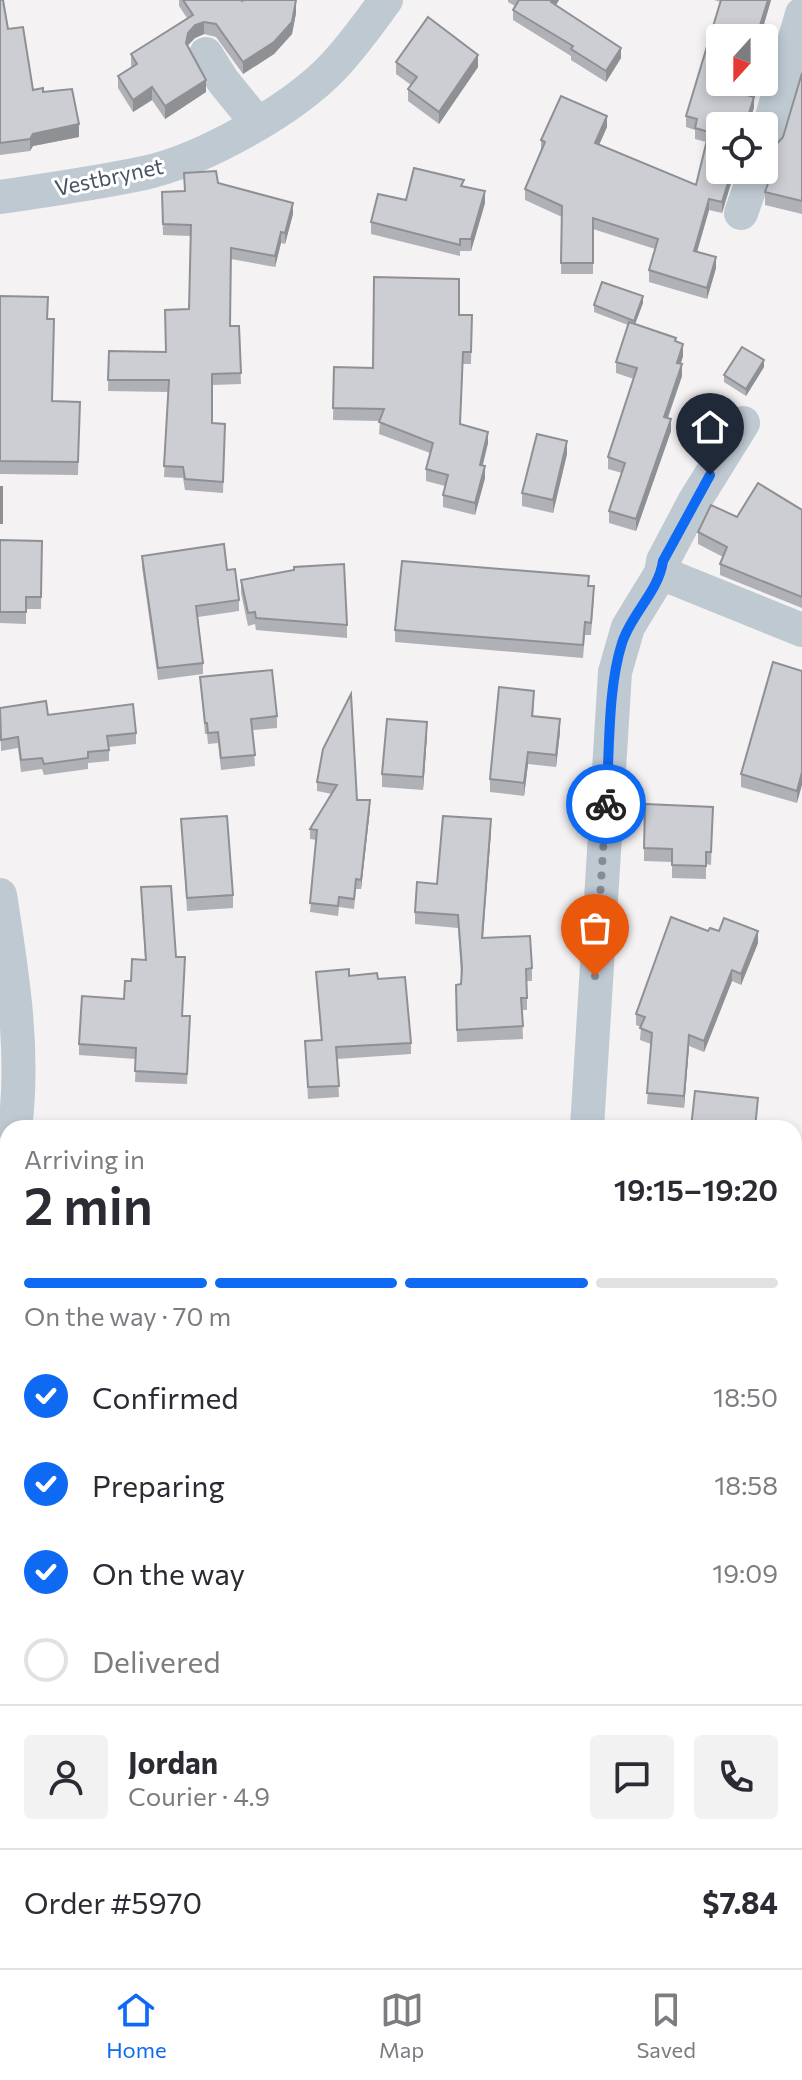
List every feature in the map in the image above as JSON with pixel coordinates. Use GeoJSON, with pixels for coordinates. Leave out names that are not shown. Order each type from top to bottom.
{"type":"FeatureCollection","features":[{"type":"Feature","properties":{"kind":"street","name":"Vestbrynet"},"geometry":{"type":"LineString","coordinates":[[0,197],[146,172],[194,157],[290,102],[332,68],[386,0]]}},
{"type":"Feature","properties":{"kind":"street"},"geometry":{"type":"LineString","coordinates":[[773,112],[802,14]]}},
{"type":"Feature","properties":{"kind":"street"},"geometry":{"type":"LineString","coordinates":[[206,54],[257,123]]}},
{"type":"Feature","properties":{"kind":"street"},"geometry":{"type":"LineString","coordinates":[[741,213],[751,184]]}},
{"type":"Feature","properties":{"kind":"street"},"geometry":{"type":"LineString","coordinates":[[587,1120],[615,672],[628,627],[661,573],[663,561],[694,502],[743,423]]}},
{"type":"Feature","properties":{"kind":"street"},"geometry":{"type":"LineString","coordinates":[[661,573],[802,630]]}},
{"type":"Feature","properties":{"kind":"street"},"geometry":{"type":"LineString","coordinates":[[0,895],[19,1069],[16,1120]]}},
{"type":"Feature","properties":{"kind":"building"},"geometry":{"type":"Polygon","coordinates":[[[0,0],[3,0],[8,29],[23,27],[33,90],[72,89],[79,124],[33,134],[30,139],[0,143],[0,0]]]}},
{"type":"Feature","properties":{"kind":"building"},"geometry":{"type":"Polygon","coordinates":[[[183,0],[296,0],[292,22],[274,42],[243,62],[216,24],[204,22],[195,25],[188,33],[186,43],[206,80],[165,106],[152,87],[133,100],[118,76],[137,64],[131,54],[193,15],[183,0]]]}},
{"type":"Feature","properties":{"kind":"building"},"geometry":{"type":"Polygon","coordinates":[[[519,0],[552,0],[621,48],[606,71],[571,49],[573,46],[513,10],[519,0]]]}},
{"type":"Feature","properties":{"kind":"building"},"geometry":{"type":"Polygon","coordinates":[[[721,0],[768,0],[760,24],[714,24],[721,0]]]}},
{"type":"Feature","properties":{"kind":"building"},"geometry":{"type":"Polygon","coordinates":[[[428,17],[478,55],[439,112],[408,89],[417,77],[396,62],[428,17]]]}},
{"type":"Feature","properties":{"kind":"building"},"geometry":{"type":"Polygon","coordinates":[[[706,50],[706,96],[754,97],[749,112],[706,112],[706,131],[695,128],[697,119],[686,116],[706,50]]]}},
{"type":"Feature","properties":{"kind":"building"},"geometry":{"type":"Polygon","coordinates":[[[802,73],[802,201],[765,192],[768,184],[778,184],[778,142],[783,137],[802,73]]]}},
{"type":"Feature","properties":{"kind":"building"},"geometry":{"type":"Polygon","coordinates":[[[561,96],[607,116],[595,143],[696,185],[706,144],[706,184],[728,184],[722,202],[709,199],[694,251],[716,257],[707,288],[649,270],[658,239],[593,218],[593,263],[561,263],[562,206],[525,189],[545,142],[541,140],[561,96]]]}},
{"type":"Feature","properties":{"kind":"building"},"geometry":{"type":"Polygon","coordinates":[[[414,168],[464,180],[461,186],[485,191],[471,239],[460,239],[460,245],[371,222],[378,194],[406,200],[414,168]]]}},
{"type":"Feature","properties":{"kind":"building"},"geometry":{"type":"Polygon","coordinates":[[[216,171],[218,183],[293,203],[275,256],[231,248],[230,326],[239,326],[241,373],[212,374],[212,423],[225,424],[223,482],[185,479],[183,467],[164,466],[169,380],[108,380],[109,351],[166,352],[165,310],[189,309],[191,225],[163,224],[162,192],[185,191],[184,173],[216,171]]]}},
{"type":"Feature","properties":{"kind":"building"},"geometry":{"type":"Polygon","coordinates":[[[374,277],[459,279],[459,315],[472,315],[471,352],[463,352],[460,424],[488,432],[480,465],[485,466],[475,503],[443,495],[448,475],[426,469],[433,443],[379,422],[384,409],[333,408],[334,367],[373,368],[374,277]]]}},
{"type":"Feature","properties":{"kind":"building"},"geometry":{"type":"Polygon","coordinates":[[[602,282],[643,296],[634,321],[594,305],[602,282]]]}},
{"type":"Feature","properties":{"kind":"building"},"geometry":{"type":"Polygon","coordinates":[[[0,296],[48,297],[47,319],[54,319],[52,401],[80,402],[78,462],[0,461],[0,296]]]}},
{"type":"Feature","properties":{"kind":"building"},"geometry":{"type":"Polygon","coordinates":[[[629,322],[676,338],[675,341],[683,344],[677,363],[682,364],[664,417],[671,419],[636,519],[609,511],[625,463],[608,457],[637,368],[616,362],[629,322]]]}},
{"type":"Feature","properties":{"kind":"building"},"geometry":{"type":"Polygon","coordinates":[[[742,347],[764,360],[746,389],[724,375],[742,347]]]}},
{"type":"Feature","properties":{"kind":"building"},"geometry":{"type":"Polygon","coordinates":[[[537,434],[567,441],[553,500],[522,493],[537,434]]]}},
{"type":"Feature","properties":{"kind":"building"},"geometry":{"type":"Polygon","coordinates":[[[758,483],[802,510],[802,597],[720,564],[727,547],[698,532],[711,505],[737,517],[758,483]]]}},
{"type":"Feature","properties":{"kind":"building"},"geometry":{"type":"Polygon","coordinates":[[[2,487],[2,523],[0,523],[2,487]]]}},
{"type":"Feature","properties":{"kind":"building"},"geometry":{"type":"Polygon","coordinates":[[[0,540],[42,541],[41,597],[26,597],[26,612],[0,612],[0,540]]]}},
{"type":"Feature","properties":{"kind":"building"},"geometry":{"type":"Polygon","coordinates":[[[224,544],[227,570],[235,569],[239,600],[196,606],[203,663],[158,668],[142,556],[224,544]]]}},
{"type":"Feature","properties":{"kind":"building"},"geometry":{"type":"Polygon","coordinates":[[[402,561],[589,576],[588,586],[594,586],[591,623],[585,622],[583,645],[395,630],[402,561]]]}},
{"type":"Feature","properties":{"kind":"building"},"geometry":{"type":"Polygon","coordinates":[[[344,564],[347,625],[256,618],[255,612],[248,613],[241,580],[294,570],[294,567],[344,564]]]}},
{"type":"Feature","properties":{"kind":"building"},"geometry":{"type":"Polygon","coordinates":[[[773,662],[802,671],[802,772],[797,791],[741,774],[773,662]]]}},
{"type":"Feature","properties":{"kind":"building"},"geometry":{"type":"Polygon","coordinates":[[[272,670],[277,716],[251,719],[255,755],[221,758],[218,732],[208,733],[205,723],[200,677],[272,670]]]}},
{"type":"Feature","properties":{"kind":"building"},"geometry":{"type":"Polygon","coordinates":[[[499,687],[534,691],[532,716],[560,719],[556,755],[528,752],[524,783],[490,779],[499,687]]]}},
{"type":"Feature","properties":{"kind":"building"},"geometry":{"type":"Polygon","coordinates":[[[351,694],[357,800],[370,800],[361,880],[356,879],[354,899],[339,897],[338,906],[310,903],[317,830],[310,829],[337,785],[317,782],[323,749],[351,694]]]}},
{"type":"Feature","properties":{"kind":"building"},"geometry":{"type":"Polygon","coordinates":[[[46,701],[48,715],[133,704],[136,733],[107,736],[109,750],[88,752],[88,758],[44,764],[42,758],[21,760],[18,737],[1,740],[0,708],[46,701]]]}},
{"type":"Feature","properties":{"kind":"building"},"geometry":{"type":"Polygon","coordinates":[[[387,719],[427,722],[423,777],[382,774],[387,719]]]}},
{"type":"Feature","properties":{"kind":"building"},"geometry":{"type":"Polygon","coordinates":[[[645,804],[713,807],[711,852],[706,852],[706,866],[672,865],[672,849],[644,848],[645,804]]]}},
{"type":"Feature","properties":{"kind":"building"},"geometry":{"type":"Polygon","coordinates":[[[227,816],[233,895],[187,898],[181,819],[227,816]]]}},
{"type":"Feature","properties":{"kind":"building"},"geometry":{"type":"Polygon","coordinates":[[[443,816],[491,819],[482,938],[530,936],[532,968],[526,969],[527,998],[521,998],[523,1026],[457,1030],[456,985],[461,984],[462,968],[458,915],[415,912],[417,882],[437,884],[443,816]]]}},
{"type":"Feature","properties":{"kind":"building"},"geometry":{"type":"Polygon","coordinates":[[[171,886],[176,957],[185,957],[182,1016],[190,1016],[187,1074],[135,1071],[136,1048],[79,1044],[82,996],[124,999],[125,981],[131,981],[132,959],[146,960],[141,887],[171,886]]]}},
{"type":"Feature","properties":{"kind":"building"},"geometry":{"type":"Polygon","coordinates":[[[671,917],[708,931],[710,928],[719,931],[724,918],[758,931],[741,974],[732,970],[704,1041],[689,1035],[684,1096],[647,1093],[652,1033],[640,1028],[645,1017],[636,1014],[671,917]]]}},
{"type":"Feature","properties":{"kind":"building"},"geometry":{"type":"Polygon","coordinates":[[[349,969],[349,976],[377,973],[378,979],[405,977],[411,1043],[336,1047],[339,1086],[308,1087],[305,1041],[322,1040],[316,972],[349,969]]]}},
{"type":"Feature","properties":{"kind":"building"},"geometry":{"type":"Polygon","coordinates":[[[695,1091],[758,1098],[756,1120],[692,1120],[695,1091]]]}},
{"type":"Feature","properties":{"kind":"way so far"},"geometry":{"type":"LineString","coordinates":[[595,976],[606,804]]}},
{"type":"Feature","properties":{"kind":"route"},"geometry":{"type":"LineString","coordinates":[[606,804],[615,672],[622,642],[710,475]]}}]}
